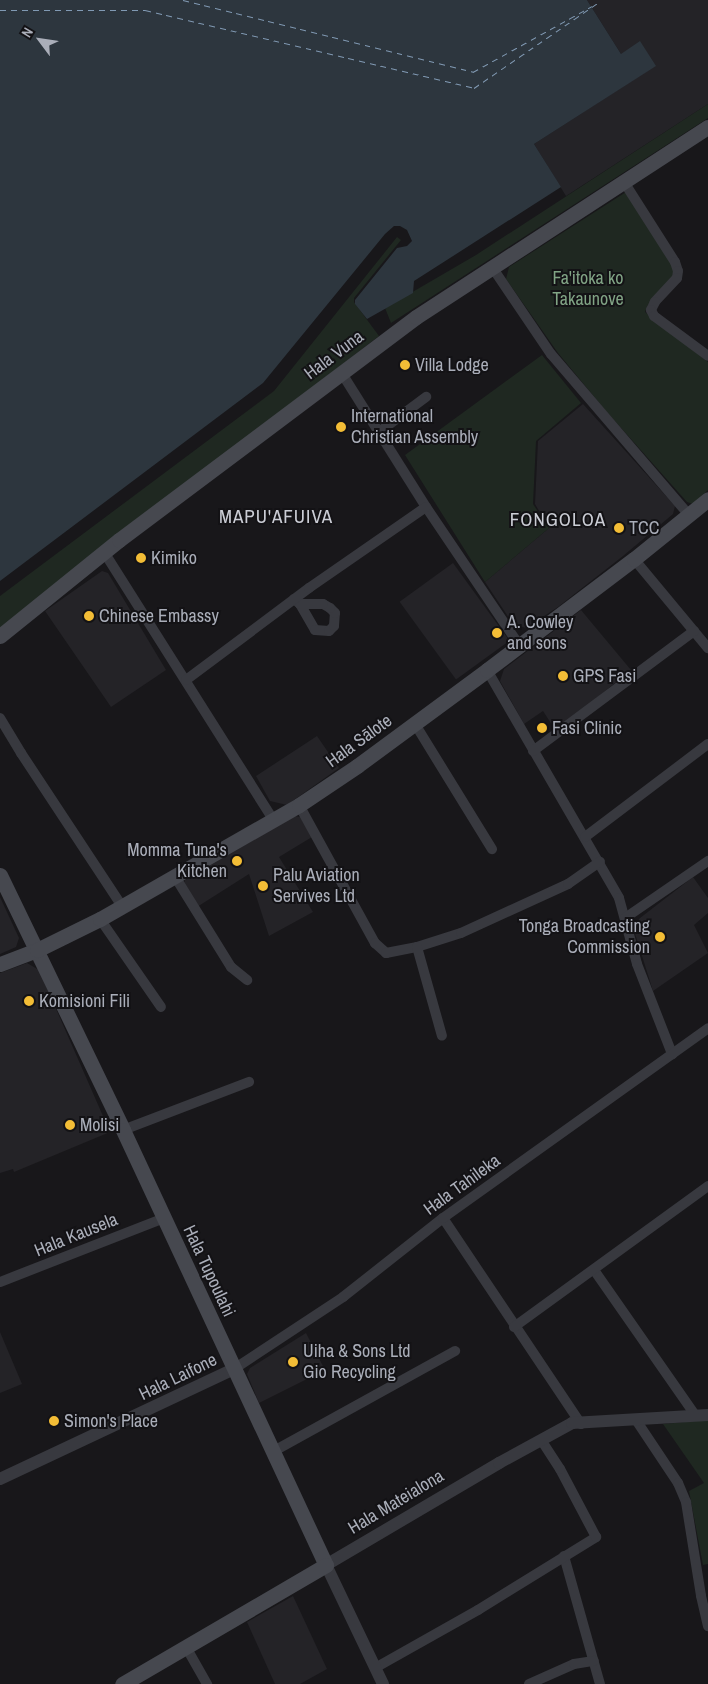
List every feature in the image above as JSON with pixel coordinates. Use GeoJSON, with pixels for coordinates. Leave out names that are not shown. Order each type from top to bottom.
{"type":"FeatureCollection","features":[{"type":"Feature","properties":{"kind":"main road","name":"Hala Vuna"},"geometry":{"type":"LineString","coordinates":[[0,636],[104,552],[416,317],[708,127]]}},
{"type":"Feature","properties":{"kind":"main road","name":"Hala Sālote"},"geometry":{"type":"LineString","coordinates":[[0,964],[36,950],[100,919],[299,805],[415,724],[634,559],[689,514],[706,504]]}},
{"type":"Feature","properties":{"kind":"main road","name":"Hala Tupoulahi"},"geometry":{"type":"LineString","coordinates":[[0,876],[123,1130],[326,1565]]}},
{"type":"Feature","properties":{"kind":"main road","name":"Hala Mateialona"},"geometry":{"type":"LineString","coordinates":[[122,1684],[326,1565]]}},
{"type":"Feature","properties":{"kind":"street"},"geometry":{"type":"LineString","coordinates":[[624,182],[675,262],[678,271],[677,278],[655,302],[652,310],[654,316],[679,332],[708,356]]}},
{"type":"Feature","properties":{"kind":"street"},"geometry":{"type":"LineString","coordinates":[[492,267],[552,354],[689,514]]}},
{"type":"Feature","properties":{"kind":"street"},"geometry":{"type":"LineString","coordinates":[[341,372],[426,507],[520,645]]}},
{"type":"Feature","properties":{"kind":"street"},"geometry":{"type":"LineString","coordinates":[[379,432],[426,397]]}},
{"type":"Feature","properties":{"kind":"street"},"geometry":{"type":"LineString","coordinates":[[186,680],[297,602],[426,507]]}},
{"type":"Feature","properties":{"kind":"street"},"geometry":{"type":"LineString","coordinates":[[104,552],[274,819]]}},
{"type":"Feature","properties":{"kind":"street"},"geometry":{"type":"LineString","coordinates":[[634,559],[708,648]]}},
{"type":"Feature","properties":{"kind":"street"},"geometry":{"type":"LineString","coordinates":[[533,751],[694,631]]}},
{"type":"Feature","properties":{"kind":"street"},"geometry":{"type":"LineString","coordinates":[[487,670],[620,898],[637,964],[672,1054]]}},
{"type":"Feature","properties":{"kind":"street"},"geometry":{"type":"LineString","coordinates":[[0,718],[122,906]]}},
{"type":"Feature","properties":{"kind":"street"},"geometry":{"type":"LineString","coordinates":[[415,724],[492,849]]}},
{"type":"Feature","properties":{"kind":"street"},"geometry":{"type":"LineString","coordinates":[[585,837],[708,744]]}},
{"type":"Feature","properties":{"kind":"street"},"geometry":{"type":"LineString","coordinates":[[299,805],[375,943],[386,953],[417,948],[461,933],[568,884],[600,862]]}},
{"type":"Feature","properties":{"kind":"street"},"geometry":{"type":"LineString","coordinates":[[625,918],[708,861]]}},
{"type":"Feature","properties":{"kind":"street"},"geometry":{"type":"LineString","coordinates":[[174,875],[230,967],[247,980]]}},
{"type":"Feature","properties":{"kind":"street"},"geometry":{"type":"LineString","coordinates":[[100,919],[161,1007]]}},
{"type":"Feature","properties":{"kind":"street"},"geometry":{"type":"LineString","coordinates":[[417,948],[442,1036]]}},
{"type":"Feature","properties":{"kind":"street","name":"Hala Tahileka"},"geometry":{"type":"LineString","coordinates":[[234,1369],[343,1297],[443,1218],[708,1028]]}},
{"type":"Feature","properties":{"kind":"street"},"geometry":{"type":"LineString","coordinates":[[123,1130],[249,1082]]}},
{"type":"Feature","properties":{"kind":"street"},"geometry":{"type":"LineString","coordinates":[[514,1327],[708,1186]]}},
{"type":"Feature","properties":{"kind":"street","name":"Hala Kausela"},"geometry":{"type":"LineString","coordinates":[[0,1282],[164,1218]]}},
{"type":"Feature","properties":{"kind":"street"},"geometry":{"type":"LineString","coordinates":[[443,1218],[514,1327],[582,1424]]}},
{"type":"Feature","properties":{"kind":"street"},"geometry":{"type":"LineString","coordinates":[[594,1270],[702,1416]]}},
{"type":"Feature","properties":{"kind":"street"},"geometry":{"type":"LineString","coordinates":[[274,1451],[455,1352]]}},
{"type":"Feature","properties":{"kind":"street","name":"Hala Laifone"},"geometry":{"type":"LineString","coordinates":[[0,1479],[234,1369]]}},
{"type":"Feature","properties":{"kind":"street","name":"Hala Mateialona"},"geometry":{"type":"LineString","coordinates":[[326,1565],[572,1423],[582,1424],[702,1416]]}},
{"type":"Feature","properties":{"kind":"street"},"geometry":{"type":"LineString","coordinates":[[636,1420],[678,1483],[686,1502],[701,1596],[708,1626]]}},
{"type":"Feature","properties":{"kind":"street"},"geometry":{"type":"LineString","coordinates":[[375,1668],[478,1610],[596,1538],[560,1469],[541,1440]]}},
{"type":"Feature","properties":{"kind":"street"},"geometry":{"type":"LineString","coordinates":[[564,1556],[600,1684]]}},
{"type":"Feature","properties":{"kind":"street","name":"Hala Tupoulahi"},"geometry":{"type":"LineString","coordinates":[[326,1565],[383,1684]]}},
{"type":"Feature","properties":{"kind":"street"},"geometry":{"type":"LineString","coordinates":[[186,1647],[207,1684]]}},
{"type":"Feature","properties":{"kind":"street"},"geometry":{"type":"LineString","coordinates":[[529,1684],[574,1664],[594,1661]]}},
{"type":"Feature","properties":{"kind":"shaded area"},"geometry":{"type":"Polygon","coordinates":[[[0,0],[587,0],[621,54],[640,41],[656,66],[534,144],[561,187],[414,281],[413,293],[367,319],[355,304],[355,300],[397,248],[407,246],[412,241],[407,230],[400,226],[394,226],[385,234],[263,383],[0,581],[0,0]]]}},
{"type":"Feature","properties":{"kind":"shaded area"},"geometry":{"type":"Polygon","coordinates":[[[587,0],[708,0],[708,104],[566,196],[534,144],[655,66],[621,54],[587,0]]]}},
{"type":"Feature","properties":{"kind":"shaded area"},"geometry":{"type":"Polygon","coordinates":[[[583,404],[675,506],[673,514],[558,607],[526,628],[513,624],[485,582],[549,528],[535,504],[538,441],[583,404]]]}},
{"type":"Feature","properties":{"kind":"shaded area"},"geometry":{"type":"Polygon","coordinates":[[[453,563],[509,641],[456,679],[400,602],[453,563]]]}},
{"type":"Feature","properties":{"kind":"shaded area"},"geometry":{"type":"Polygon","coordinates":[[[102,571],[108,573],[166,670],[111,707],[45,611],[102,571]]]}},
{"type":"Feature","properties":{"kind":"shaded area","name":"GPS Fasi"},"geometry":{"type":"Polygon","coordinates":[[[581,610],[631,670],[556,731],[543,711],[524,724],[500,681],[504,669],[581,610]]]}},
{"type":"Feature","properties":{"kind":"shaded area"},"geometry":{"type":"Polygon","coordinates":[[[317,736],[339,768],[287,805],[270,801],[256,776],[317,736]]]}},
{"type":"Feature","properties":{"kind":"shaded area"},"geometry":{"type":"Polygon","coordinates":[[[295,816],[300,817],[312,837],[279,857],[313,912],[269,936],[249,874],[197,907],[183,885],[185,880],[295,816]]]}},
{"type":"Feature","properties":{"kind":"shaded area"},"geometry":{"type":"Polygon","coordinates":[[[693,877],[708,898],[708,913],[694,925],[708,953],[653,991],[633,927],[640,918],[693,877]]]}},
{"type":"Feature","properties":{"kind":"shaded area"},"geometry":{"type":"Polygon","coordinates":[[[0,897],[19,938],[16,947],[0,954],[0,897]]]}},
{"type":"Feature","properties":{"kind":"shaded area"},"geometry":{"type":"Polygon","coordinates":[[[27,963],[39,970],[110,1132],[14,1172],[13,1169],[0,1173],[0,973],[27,963]]]}},
{"type":"Feature","properties":{"kind":"shaded area"},"geometry":{"type":"Polygon","coordinates":[[[0,1332],[22,1384],[0,1393],[0,1332]]]}},
{"type":"Feature","properties":{"kind":"shaded area"},"geometry":{"type":"Polygon","coordinates":[[[306,1333],[325,1370],[259,1403],[247,1374],[250,1368],[306,1333]]]}},
{"type":"Feature","properties":{"kind":"shaded area"},"geometry":{"type":"Polygon","coordinates":[[[293,1596],[327,1669],[300,1684],[275,1684],[247,1622],[293,1596]]]}},
{"type":"Feature","properties":{"kind":"green space"},"geometry":{"type":"Polygon","coordinates":[[[708,104],[708,118],[391,323],[385,308],[476,255],[708,104]]]}},
{"type":"Feature","properties":{"kind":"green space","name":"Fa'itoka ko Takaunove"},"geometry":{"type":"Polygon","coordinates":[[[626,192],[675,267],[673,277],[648,305],[645,312],[708,362],[708,490],[693,504],[687,502],[606,411],[558,353],[506,279],[509,267],[626,192]]]}},
{"type":"Feature","properties":{"kind":"green space"},"geometry":{"type":"Polygon","coordinates":[[[397,237],[401,240],[354,298],[354,302],[379,336],[0,628],[0,596],[274,391],[397,237]]]}},
{"type":"Feature","properties":{"kind":"green space"},"geometry":{"type":"Polygon","coordinates":[[[542,355],[581,403],[536,441],[533,504],[549,528],[485,582],[405,455],[542,355]]]}},
{"type":"Feature","properties":{"kind":"green space"},"geometry":{"type":"Polygon","coordinates":[[[708,1420],[708,1564],[703,1565],[689,1491],[704,1483],[663,1424],[708,1420]]]}},
{"type":"Feature","properties":{"kind":"ferry route"},"geometry":{"type":"LineString","coordinates":[[183,0],[473,72],[592,6]]}},
{"type":"Feature","properties":{"kind":"ferry route"},"geometry":{"type":"LineString","coordinates":[[0,10],[145,10],[474,88],[599,2]]}},
{"type":"Feature","properties":{"kind":"place","name":"Villa Lodge"},"geometry":{"type":"Point","coordinates":[405,365]}},
{"type":"Feature","properties":{"kind":"place","name":"International Christian Assembly"},"geometry":{"type":"Point","coordinates":[341,427]}},
{"type":"Feature","properties":{"kind":"place","name":"TCC"},"geometry":{"type":"Point","coordinates":[619,528]}},
{"type":"Feature","properties":{"kind":"place","name":"Kimiko"},"geometry":{"type":"Point","coordinates":[141,558]}},
{"type":"Feature","properties":{"kind":"place","name":"Chinese Embassy"},"geometry":{"type":"Point","coordinates":[89,616]}},
{"type":"Feature","properties":{"kind":"place","name":"A. Cowley and sons"},"geometry":{"type":"Point","coordinates":[497,633]}},
{"type":"Feature","properties":{"kind":"place","name":"GPS Fasi"},"geometry":{"type":"Point","coordinates":[563,676]}},
{"type":"Feature","properties":{"kind":"place","name":"Fasi Clinic"},"geometry":{"type":"Point","coordinates":[542,728]}},
{"type":"Feature","properties":{"kind":"place","name":"Momma Tuna's Kitchen"},"geometry":{"type":"Point","coordinates":[237,861]}},
{"type":"Feature","properties":{"kind":"place","name":"Palu Aviation Servives Ltd"},"geometry":{"type":"Point","coordinates":[263,886]}},
{"type":"Feature","properties":{"kind":"place","name":"Tonga Broadcasting Commission"},"geometry":{"type":"Point","coordinates":[660,937]}},
{"type":"Feature","properties":{"kind":"place","name":"Komisioni Fili"},"geometry":{"type":"Point","coordinates":[29,1001]}},
{"type":"Feature","properties":{"kind":"place","name":"Molisi"},"geometry":{"type":"Point","coordinates":[70,1125]}},
{"type":"Feature","properties":{"kind":"place","name":"Uiha & Sons Ltd Gio Recycling"},"geometry":{"type":"Point","coordinates":[293,1362]}},
{"type":"Feature","properties":{"kind":"place","name":"Simon's Place"},"geometry":{"type":"Point","coordinates":[54,1421]}},
{"type":"Feature","properties":{"kind":"district","name":"MAPU'AFUIVA"},"geometry":{"type":"Point","coordinates":[276,517]}},
{"type":"Feature","properties":{"kind":"district","name":"FONGOLOA"},"geometry":{"type":"Point","coordinates":[558,520]}}]}
